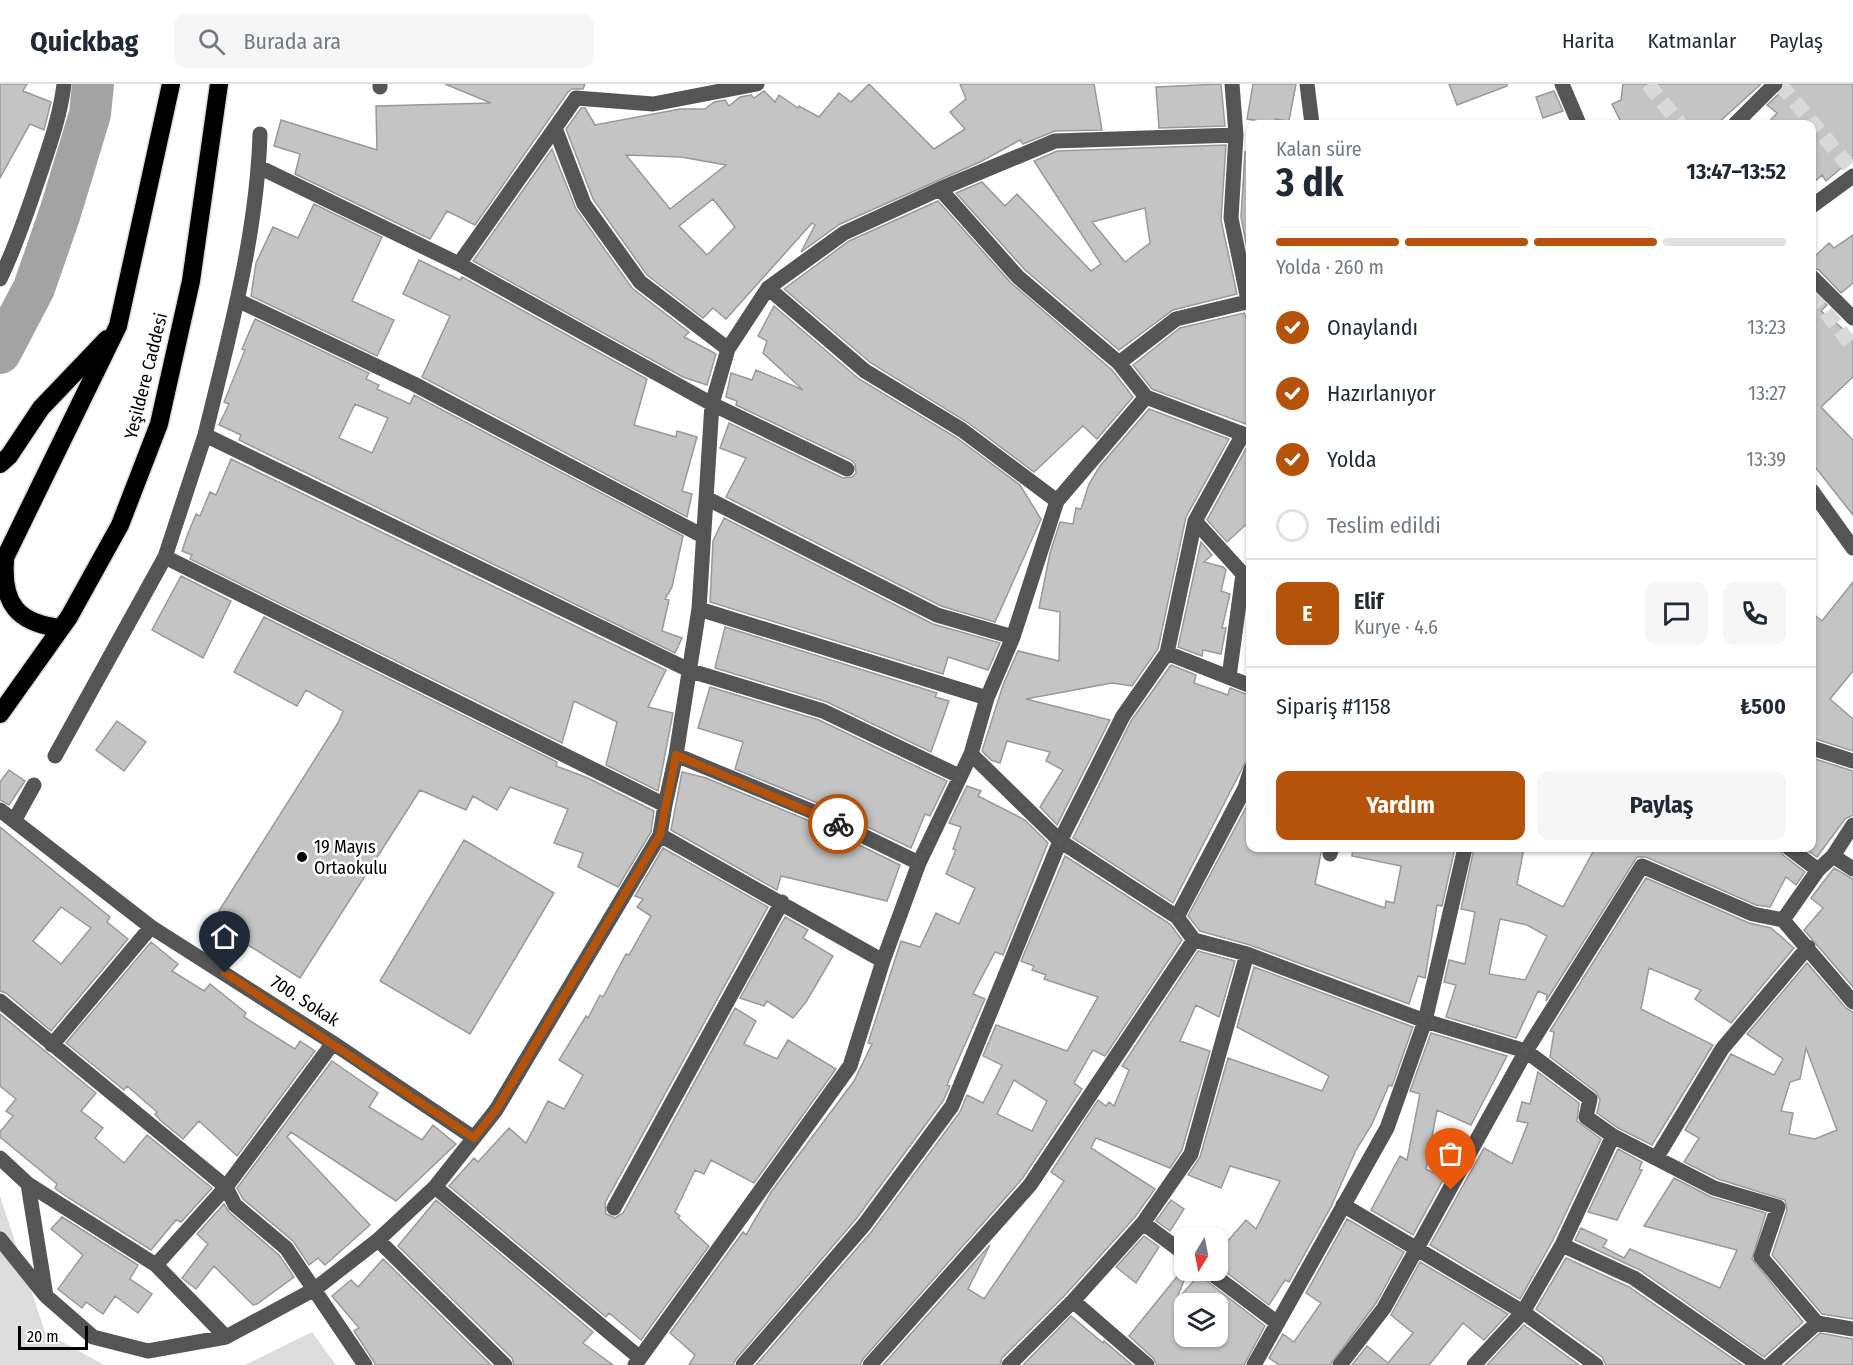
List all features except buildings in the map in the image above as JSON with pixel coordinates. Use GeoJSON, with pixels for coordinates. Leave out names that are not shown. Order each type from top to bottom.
{"type":"FeatureCollection","features":[{"type":"Feature","properties":{"kind":"highway"},"geometry":{"type":"LineString","coordinates":[[60,628],[28,620],[15,609],[3,583],[2,564],[118,326],[169,84]]}},
{"type":"Feature","properties":{"kind":"highway","name":"Yeşildere Caddesi"},"geometry":{"type":"LineString","coordinates":[[0,714],[60,628],[120,525],[159,424],[191,281],[219,84]]}},
{"type":"Feature","properties":{"kind":"highway"},"geometry":{"type":"LineString","coordinates":[[0,464],[9,456],[41,408],[118,326]]}},
{"type":"Feature","properties":{"kind":"street"},"geometry":{"type":"LineString","coordinates":[[0,279],[13,252],[52,141],[62,105],[64,84]]}},
{"type":"Feature","properties":{"kind":"street"},"geometry":{"type":"LineString","coordinates":[[459,264],[576,98],[653,105],[757,84]]}},
{"type":"Feature","properties":{"kind":"street"},"geometry":{"type":"LineString","coordinates":[[1232,84],[1236,135],[1231,218],[1246,287]]}},
{"type":"Feature","properties":{"kind":"street"},"geometry":{"type":"LineString","coordinates":[[1307,84],[1312,120]]}},
{"type":"Feature","properties":{"kind":"street"},"geometry":{"type":"LineString","coordinates":[[1562,84],[1577,120]]}},
{"type":"Feature","properties":{"kind":"street"},"geometry":{"type":"LineString","coordinates":[[1739,120],[1775,84]]}},
{"type":"Feature","properties":{"kind":"street"},"geometry":{"type":"LineString","coordinates":[[555,128],[584,204],[640,282],[728,349]]}},
{"type":"Feature","properties":{"kind":"street"},"geometry":{"type":"LineString","coordinates":[[55,756],[165,557],[205,435],[237,300],[259,166],[260,134]]}},
{"type":"Feature","properties":{"kind":"street"},"geometry":{"type":"LineString","coordinates":[[0,1239],[46,1296],[93,1337],[148,1351],[226,1337],[315,1289],[378,1240],[435,1187],[496,1110],[660,835],[691,671],[699,609],[712,404],[728,349],[768,288],[844,233],[940,189],[1055,141],[1236,135]]}},
{"type":"Feature","properties":{"kind":"street"},"geometry":{"type":"LineString","coordinates":[[259,166],[459,264],[712,404],[847,469]]}},
{"type":"Feature","properties":{"kind":"street"},"geometry":{"type":"LineString","coordinates":[[1816,203],[1853,176]]}},
{"type":"Feature","properties":{"kind":"street"},"geometry":{"type":"LineString","coordinates":[[940,189],[1018,277],[1119,363],[1146,398],[1246,435]]}},
{"type":"Feature","properties":{"kind":"street"},"geometry":{"type":"LineString","coordinates":[[1816,281],[1850,311]]}},
{"type":"Feature","properties":{"kind":"street"},"geometry":{"type":"LineString","coordinates":[[768,288],[865,371],[962,430],[1057,501]]}},
{"type":"Feature","properties":{"kind":"street"},"geometry":{"type":"LineString","coordinates":[[237,300],[414,384],[703,536]]}},
{"type":"Feature","properties":{"kind":"street"},"geometry":{"type":"LineString","coordinates":[[1119,363],[1176,319],[1246,302]]}},
{"type":"Feature","properties":{"kind":"street"},"geometry":{"type":"LineString","coordinates":[[435,1187],[637,1361],[849,1066],[883,960],[919,863],[971,754],[987,698],[1013,637],[1057,501],[1146,398]]}},
{"type":"Feature","properties":{"kind":"street"},"geometry":{"type":"LineString","coordinates":[[205,435],[691,671],[823,711],[959,776]]}},
{"type":"Feature","properties":{"kind":"street"},"geometry":{"type":"LineString","coordinates":[[743,1365],[864,1225],[951,1107],[1060,841],[1123,717],[1167,653],[1195,521],[1246,437]]}},
{"type":"Feature","properties":{"kind":"street"},"geometry":{"type":"LineString","coordinates":[[1816,497],[1853,548]]}},
{"type":"Feature","properties":{"kind":"street"},"geometry":{"type":"LineString","coordinates":[[706,498],[937,615],[1013,637]]}},
{"type":"Feature","properties":{"kind":"street"},"geometry":{"type":"LineString","coordinates":[[1195,521],[1246,574]]}},
{"type":"Feature","properties":{"kind":"street"},"geometry":{"type":"LineString","coordinates":[[165,557],[665,805]]}},
{"type":"Feature","properties":{"kind":"street"},"geometry":{"type":"LineString","coordinates":[[1229,677],[1246,581]]}},
{"type":"Feature","properties":{"kind":"street"},"geometry":{"type":"LineString","coordinates":[[699,609],[987,698]]}},
{"type":"Feature","properties":{"kind":"street"},"geometry":{"type":"LineString","coordinates":[[1167,653],[1246,684]]}},
{"type":"Feature","properties":{"kind":"street"},"geometry":{"type":"LineString","coordinates":[[1816,749],[1853,761]]}},
{"type":"Feature","properties":{"kind":"street"},"geometry":{"type":"LineString","coordinates":[[971,754],[1060,841],[1177,917],[1194,940],[1247,954],[1425,1021],[1526,1051],[1590,1099],[1586,1117],[1613,1136],[1658,1157],[1714,1188],[1778,1207],[1761,1257],[1817,1323],[1853,1329]]}},
{"type":"Feature","properties":{"kind":"street"},"geometry":{"type":"LineString","coordinates":[[676,755],[816,813],[919,863]]}},
{"type":"Feature","properties":{"kind":"street"},"geometry":{"type":"LineString","coordinates":[[14,821],[34,785]]}},
{"type":"Feature","properties":{"kind":"street"},"geometry":{"type":"LineString","coordinates":[[1177,917],[1246,785]]}},
{"type":"Feature","properties":{"kind":"street","name":"700. Sokak"},"geometry":{"type":"LineString","coordinates":[[0,810],[151,927],[333,1043],[474,1138]]}},
{"type":"Feature","properties":{"kind":"street"},"geometry":{"type":"LineString","coordinates":[[1783,920],[1853,825]]}},
{"type":"Feature","properties":{"kind":"street"},"geometry":{"type":"LineString","coordinates":[[660,835],[883,960]]}},
{"type":"Feature","properties":{"kind":"street"},"geometry":{"type":"LineString","coordinates":[[1254,1365],[1275,1322],[1387,1128],[1425,1021],[1464,852]]}},
{"type":"Feature","properties":{"kind":"street"},"geometry":{"type":"LineString","coordinates":[[1794,852],[1818,870]]}},
{"type":"Feature","properties":{"kind":"street"},"geometry":{"type":"LineString","coordinates":[[1833,855],[1853,869]]}},
{"type":"Feature","properties":{"kind":"street"},"geometry":{"type":"LineString","coordinates":[[1340,1365],[1384,1308],[1419,1249],[1526,1051],[1642,866],[1753,914],[1783,920],[1809,947],[1853,1002]]}},
{"type":"Feature","properties":{"kind":"street"},"geometry":{"type":"LineString","coordinates":[[614,1208],[782,902]]}},
{"type":"Feature","properties":{"kind":"street"},"geometry":{"type":"LineString","coordinates":[[52,1045],[151,927]]}},
{"type":"Feature","properties":{"kind":"street"},"geometry":{"type":"LineString","coordinates":[[870,1365],[1030,1185],[1194,940]]}},
{"type":"Feature","properties":{"kind":"street"},"geometry":{"type":"LineString","coordinates":[[1658,1157],[1722,1049],[1809,947]]}},
{"type":"Feature","properties":{"kind":"street"},"geometry":{"type":"LineString","coordinates":[[1009,1365],[1073,1301],[1143,1223],[1191,1154],[1247,954]]}},
{"type":"Feature","properties":{"kind":"street"},"geometry":{"type":"LineString","coordinates":[[0,1001],[226,1187],[235,1205],[286,1248],[364,1365]]}},
{"type":"Feature","properties":{"kind":"street"},"geometry":{"type":"LineString","coordinates":[[156,1265],[226,1187],[333,1043]]}},
{"type":"Feature","properties":{"kind":"street"},"geometry":{"type":"LineString","coordinates":[[1474,1365],[1523,1312],[1563,1245],[1613,1136]]}},
{"type":"Feature","properties":{"kind":"street"},"geometry":{"type":"LineString","coordinates":[[0,1158],[28,1184],[156,1265],[226,1337]]}},
{"type":"Feature","properties":{"kind":"street"},"geometry":{"type":"LineString","coordinates":[[28,1184],[46,1296]]}},
{"type":"Feature","properties":{"kind":"street"},"geometry":{"type":"LineString","coordinates":[[1343,1205],[1523,1312],[1596,1365]]}},
{"type":"Feature","properties":{"kind":"street"},"geometry":{"type":"LineString","coordinates":[[1143,1223],[1174,1246]]}},
{"type":"Feature","properties":{"kind":"street"},"geometry":{"type":"LineString","coordinates":[[378,1240],[505,1365]]}},
{"type":"Feature","properties":{"kind":"street"},"geometry":{"type":"LineString","coordinates":[[1563,1245],[1634,1278],[1759,1365]]}},
{"type":"Feature","properties":{"kind":"street"},"geometry":{"type":"LineString","coordinates":[[1221,1281],[1275,1322]]}},
{"type":"Feature","properties":{"kind":"street"},"geometry":{"type":"LineString","coordinates":[[1073,1301],[1147,1365]]}},
{"type":"Feature","properties":{"kind":"street"},"geometry":{"type":"LineString","coordinates":[[1770,1365],[1817,1323]]}},
{"type":"Feature","properties":{"kind":"shaded area"},"geometry":{"type":"Polygon","coordinates":[[[0,1196],[45,1332],[104,1365],[0,1365],[0,1196]]]}},
{"type":"Feature","properties":{"kind":"shaded area"},"geometry":{"type":"Polygon","coordinates":[[[312,1332],[336,1365],[245,1365],[312,1332]]]}},
{"type":"Feature","properties":{"kind":"waterway"},"geometry":{"type":"LineString","coordinates":[[0,353],[34,288],[60,213],[90,114],[93,84]]}},
{"type":"Feature","properties":{"kind":"tunnel"},"geometry":{"type":"LineString","coordinates":[[1648,84],[1677,120]]}},
{"type":"Feature","properties":{"kind":"tunnel"},"geometry":{"type":"LineString","coordinates":[[1780,84],[1810,120]]}},
{"type":"Feature","properties":{"kind":"tunnel"},"geometry":{"type":"LineString","coordinates":[[1816,127],[1853,171]]}},
{"type":"Feature","properties":{"kind":"tunnel"},"geometry":{"type":"LineString","coordinates":[[1816,299],[1853,347]]}},
{"type":"Feature","properties":{"kind":"way so far"},"geometry":{"type":"LineString","coordinates":[[838,824],[919,863],[971,754],[1060,841],[1177,917],[1194,940],[1247,954],[1425,1021],[1526,1051],[1451,1190]]}},
{"type":"Feature","properties":{"kind":"place","name":"19 Mayıs Ortaokulu"},"geometry":{"type":"Point","coordinates":[302,857]}},
{"type":"Feature","properties":{"kind":"route"},"geometry":{"type":"LineString","coordinates":[[225,973],[474,1138],[496,1110],[660,835],[676,755],[838,824]]}}]}
